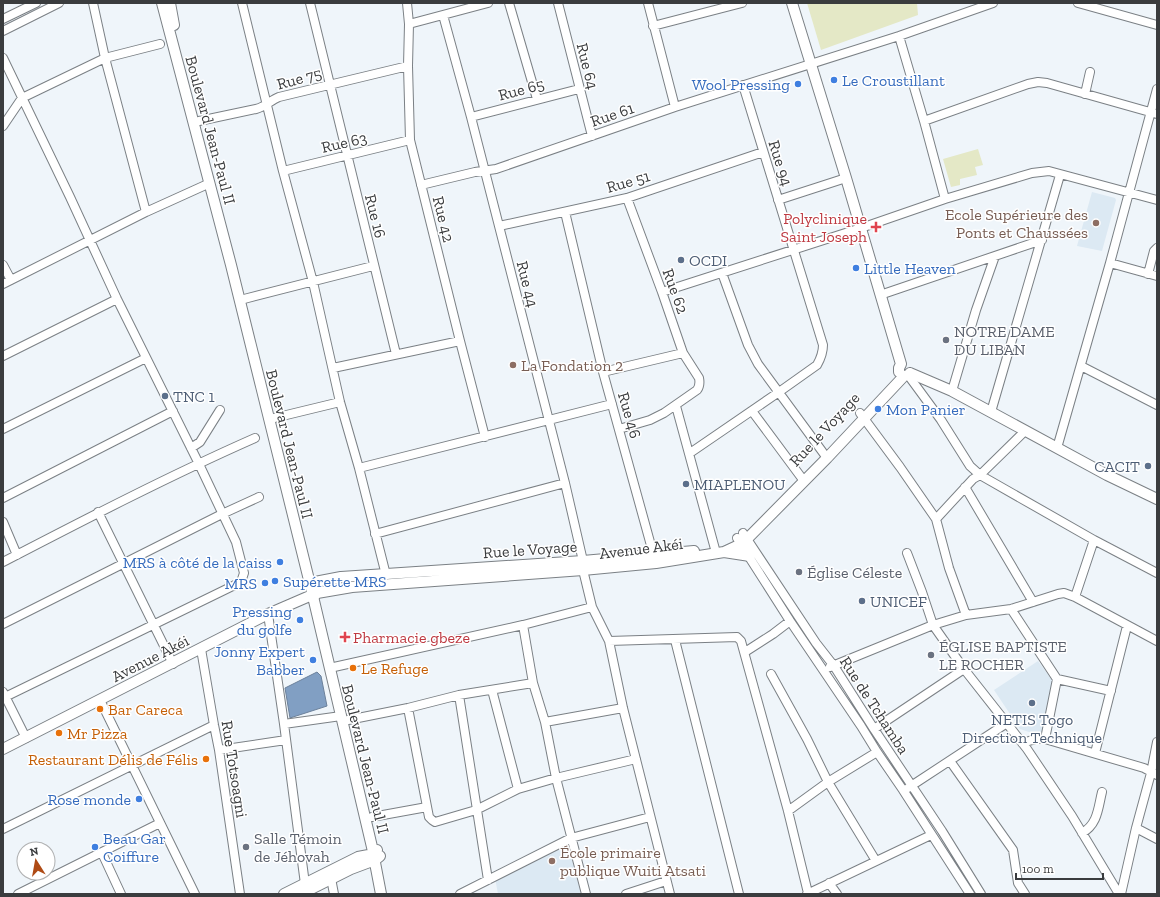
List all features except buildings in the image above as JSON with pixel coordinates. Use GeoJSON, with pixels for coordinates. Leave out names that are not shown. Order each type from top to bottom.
{"type":"FeatureCollection","features":[{"type":"Feature","properties":{"kind":"main road","name":"Boulevard Jean-Paul II"},"geometry":{"type":"LineString","coordinates":[[162,3],[210,184],[313,591],[376,856],[387,894]]}},
{"type":"Feature","properties":{"kind":"main road","name":"Boulevard Jean-Paul II"},"geometry":{"type":"LineString","coordinates":[[170,3],[177,37],[274,418],[313,591],[334,667],[344,718],[372,817],[381,894]]}},
{"type":"Feature","properties":{"kind":"main road"},"geometry":{"type":"LineString","coordinates":[[792,3],[846,178],[880,295],[905,372],[952,391],[1107,475],[1157,499]]}},
{"type":"Feature","properties":{"kind":"main road","name":"Rue le Voyage"},"geometry":{"type":"LineString","coordinates":[[313,591],[341,577],[583,565],[718,552],[730,543],[742,538],[801,477],[825,456],[905,372]]}},
{"type":"Feature","properties":{"kind":"main road"},"geometry":{"type":"LineString","coordinates":[[742,538],[825,456]]}},
{"type":"Feature","properties":{"kind":"main road"},"geometry":{"type":"LineString","coordinates":[[718,552],[750,556]]}},
{"type":"Feature","properties":{"kind":"main road","name":"Avenue Akéi"},"geometry":{"type":"LineString","coordinates":[[3,749],[173,664],[313,591],[583,565]]}},
{"type":"Feature","properties":{"kind":"main road"},"geometry":{"type":"LineString","coordinates":[[301,894],[331,875],[358,861],[376,856]]}},
{"type":"Feature","properties":{"kind":"main road"},"geometry":{"type":"LineString","coordinates":[[358,861],[376,856]]}},
{"type":"Feature","properties":{"kind":"main road"},"geometry":{"type":"LineString","coordinates":[[284,894],[305,884],[331,875]]}},
{"type":"Feature","properties":{"kind":"street"},"geometry":{"type":"LineString","coordinates":[[3,19],[36,3]]}},
{"type":"Feature","properties":{"kind":"street"},"geometry":{"type":"LineString","coordinates":[[3,31],[59,3]]}},
{"type":"Feature","properties":{"kind":"street"},"geometry":{"type":"LineString","coordinates":[[93,3],[146,212]]}},
{"type":"Feature","properties":{"kind":"street"},"geometry":{"type":"LineString","coordinates":[[242,3],[268,104],[283,171],[313,282],[340,402],[359,468],[386,575]]}},
{"type":"Feature","properties":{"kind":"street","name":"Rue 16"},"geometry":{"type":"LineString","coordinates":[[310,3],[346,156],[396,354]]}},
{"type":"Feature","properties":{"kind":"street","name":"Rue 42"},"geometry":{"type":"LineString","coordinates":[[407,3],[409,24],[408,66],[410,140],[485,437]]}},
{"type":"Feature","properties":{"kind":"street"},"geometry":{"type":"LineString","coordinates":[[409,24],[488,3]]}},
{"type":"Feature","properties":{"kind":"street"},"geometry":{"type":"LineString","coordinates":[[509,3],[537,100]]}},
{"type":"Feature","properties":{"kind":"street","name":"Rue 64"},"geometry":{"type":"LineString","coordinates":[[558,3],[592,136]]}},
{"type":"Feature","properties":{"kind":"street"},"geometry":{"type":"LineString","coordinates":[[648,3],[675,107]]}},
{"type":"Feature","properties":{"kind":"street"},"geometry":{"type":"LineString","coordinates":[[653,26],[713,7],[742,3]]}},
{"type":"Feature","properties":{"kind":"street","name":"Rue 61"},"geometry":{"type":"LineString","coordinates":[[421,185],[475,172],[496,169],[675,107],[811,65],[993,3]]}},
{"type":"Feature","properties":{"kind":"street"},"geometry":{"type":"LineString","coordinates":[[1078,3],[1157,24]]}},
{"type":"Feature","properties":{"kind":"street","name":"Rue 44"},"geometry":{"type":"LineString","coordinates":[[443,15],[471,117],[565,483],[592,607],[609,641],[623,708],[670,894]]}},
{"type":"Feature","properties":{"kind":"street"},"geometry":{"type":"LineString","coordinates":[[899,36],[945,199]]}},
{"type":"Feature","properties":{"kind":"street"},"geometry":{"type":"LineString","coordinates":[[3,126],[22,98],[106,58],[160,44]]}},
{"type":"Feature","properties":{"kind":"street"},"geometry":{"type":"LineString","coordinates":[[3,58],[117,299],[192,448],[236,542],[244,573],[240,582],[4,696],[26,738]]}},
{"type":"Feature","properties":{"kind":"street","name":"Rue 75"},"geometry":{"type":"LineString","coordinates":[[199,121],[256,109],[263,107],[279,97],[408,66]]}},
{"type":"Feature","properties":{"kind":"street"},"geometry":{"type":"LineString","coordinates":[[1085,94],[1090,72]]}},
{"type":"Feature","properties":{"kind":"street"},"geometry":{"type":"LineString","coordinates":[[924,121],[1028,84],[1038,82],[1047,83],[1154,113]]}},
{"type":"Feature","properties":{"kind":"street","name":"Rue 94"},"geometry":{"type":"LineString","coordinates":[[690,453],[817,365],[821,359],[823,351],[823,345],[743,85]]}},
{"type":"Feature","properties":{"kind":"street","name":"Rue 65"},"geometry":{"type":"LineString","coordinates":[[471,117],[579,89]]}},
{"type":"Feature","properties":{"kind":"street"},"geometry":{"type":"LineString","coordinates":[[1057,448],[1129,193],[1154,113],[1157,89]]}},
{"type":"Feature","properties":{"kind":"street","name":"Rue 63"},"geometry":{"type":"LineString","coordinates":[[283,171],[410,140]]}},
{"type":"Feature","properties":{"kind":"street","name":"Rue 51"},"geometry":{"type":"LineString","coordinates":[[498,226],[627,198],[763,152]]}},
{"type":"Feature","properties":{"kind":"street"},"geometry":{"type":"LineString","coordinates":[[662,292],[861,228],[945,199],[1032,173],[1049,171],[1157,200]]}},
{"type":"Feature","properties":{"kind":"street"},"geometry":{"type":"LineString","coordinates":[[991,412],[1060,175]]}},
{"type":"Feature","properties":{"kind":"street"},"geometry":{"type":"LineString","coordinates":[[778,200],[846,178]]}},
{"type":"Feature","properties":{"kind":"street"},"geometry":{"type":"LineString","coordinates":[[3,265],[7,282],[146,212],[210,184]]}},
{"type":"Feature","properties":{"kind":"street","name":"Rue 62"},"geometry":{"type":"LineString","coordinates":[[627,198],[683,353],[699,378],[700,387],[676,406]]}},
{"type":"Feature","properties":{"kind":"street","name":"Rue 46"},"geometry":{"type":"LineString","coordinates":[[565,212],[612,404],[655,559]]}},
{"type":"Feature","properties":{"kind":"street"},"geometry":{"type":"LineString","coordinates":[[880,295],[1042,240]]}},
{"type":"Feature","properties":{"kind":"street"},"geometry":{"type":"LineString","coordinates":[[1148,274],[1154,251],[1157,248]]}},
{"type":"Feature","properties":{"kind":"street"},"geometry":{"type":"LineString","coordinates":[[952,391],[994,256]]}},
{"type":"Feature","properties":{"kind":"street"},"geometry":{"type":"LineString","coordinates":[[1110,263],[1157,276]]}},
{"type":"Feature","properties":{"kind":"street"},"geometry":{"type":"LineString","coordinates":[[244,299],[373,266]]}},
{"type":"Feature","properties":{"kind":"street"},"geometry":{"type":"LineString","coordinates":[[722,273],[748,345],[758,364],[825,456]]}},
{"type":"Feature","properties":{"kind":"street"},"geometry":{"type":"LineString","coordinates":[[3,356],[117,299]]}},
{"type":"Feature","properties":{"kind":"street"},"geometry":{"type":"LineString","coordinates":[[333,368],[460,341]]}},
{"type":"Feature","properties":{"kind":"street"},"geometry":{"type":"LineString","coordinates":[[604,372],[683,353]]}},
{"type":"Feature","properties":{"kind":"street"},"geometry":{"type":"LineString","coordinates":[[3,429],[146,358]]}},
{"type":"Feature","properties":{"kind":"street"},"geometry":{"type":"LineString","coordinates":[[1081,366],[1157,405]]}},
{"type":"Feature","properties":{"kind":"street"},"geometry":{"type":"LineString","coordinates":[[905,372],[942,420],[970,466],[980,475],[1094,540],[1157,573]]}},
{"type":"Feature","properties":{"kind":"street"},"geometry":{"type":"LineString","coordinates":[[274,418],[340,402]]}},
{"type":"Feature","properties":{"kind":"street"},"geometry":{"type":"LineString","coordinates":[[359,468],[612,404]]}},
{"type":"Feature","properties":{"kind":"street"},"geometry":{"type":"LineString","coordinates":[[619,429],[650,420],[676,406],[718,552]]}},
{"type":"Feature","properties":{"kind":"street"},"geometry":{"type":"LineString","coordinates":[[192,448],[200,442],[220,410]]}},
{"type":"Feature","properties":{"kind":"street"},"geometry":{"type":"LineString","coordinates":[[3,498],[173,411]]}},
{"type":"Feature","properties":{"kind":"street"},"geometry":{"type":"LineString","coordinates":[[752,411],[801,477]]}},
{"type":"Feature","properties":{"kind":"street"},"geometry":{"type":"LineString","coordinates":[[862,416],[936,519],[949,568],[966,615]]}},
{"type":"Feature","properties":{"kind":"street"},"geometry":{"type":"LineString","coordinates":[[936,519],[973,479],[980,475],[1025,431]]}},
{"type":"Feature","properties":{"kind":"street"},"geometry":{"type":"LineString","coordinates":[[3,562],[98,512],[199,463],[255,438]]}},
{"type":"Feature","properties":{"kind":"street"},"geometry":{"type":"LineString","coordinates":[[375,534],[565,483]]}},
{"type":"Feature","properties":{"kind":"street"},"geometry":{"type":"LineString","coordinates":[[965,487],[1033,602]]}},
{"type":"Feature","properties":{"kind":"street"},"geometry":{"type":"LineString","coordinates":[[3,624],[222,514],[260,497]]}},
{"type":"Feature","properties":{"kind":"street"},"geometry":{"type":"LineString","coordinates":[[98,512],[173,664]]}},
{"type":"Feature","properties":{"kind":"street"},"geometry":{"type":"LineString","coordinates":[[3,522],[17,555]]}},
{"type":"Feature","properties":{"kind":"street","name":"Rue de Tchamba"},"geometry":{"type":"LineString","coordinates":[[742,538],[750,556],[790,621],[861,726],[876,752],[904,790],[931,835],[970,894]]}},
{"type":"Feature","properties":{"kind":"street","name":"Rue de Tchamba"},"geometry":{"type":"LineString","coordinates":[[742,538],[834,666],[942,831],[981,894]]}},
{"type":"Feature","properties":{"kind":"street"},"geometry":{"type":"LineString","coordinates":[[1075,597],[1094,540]]}},
{"type":"Feature","properties":{"kind":"street"},"geometry":{"type":"LineString","coordinates":[[907,553],[933,625],[964,669],[1022,743],[1122,893]]}},
{"type":"Feature","properties":{"kind":"street"},"geometry":{"type":"LineString","coordinates":[[823,670],[933,625],[966,615],[1011,610],[1064,593],[1075,597],[1157,641]]}},
{"type":"Feature","properties":{"kind":"street"},"geometry":{"type":"LineString","coordinates":[[334,667],[523,625],[592,607]]}},
{"type":"Feature","properties":{"kind":"street"},"geometry":{"type":"LineString","coordinates":[[1011,610],[1057,679],[1111,691]]}},
{"type":"Feature","properties":{"kind":"street"},"geometry":{"type":"LineString","coordinates":[[268,614],[305,884]]}},
{"type":"Feature","properties":{"kind":"street"},"geometry":{"type":"LineString","coordinates":[[744,652],[773,634],[790,621]]}},
{"type":"Feature","properties":{"kind":"street"},"geometry":{"type":"LineString","coordinates":[[523,625],[533,683],[545,722],[556,778],[586,894]]}},
{"type":"Feature","properties":{"kind":"street"},"geometry":{"type":"LineString","coordinates":[[1095,753],[1127,626]]}},
{"type":"Feature","properties":{"kind":"street"},"geometry":{"type":"LineString","coordinates":[[609,641],[737,637],[741,641],[788,811],[808,894],[931,835]]}},
{"type":"Feature","properties":{"kind":"street"},"geometry":{"type":"LineString","coordinates":[[675,640],[739,894]]}},
{"type":"Feature","properties":{"kind":"street","name":"Rue Totsoagni"},"geometry":{"type":"LineString","coordinates":[[201,649],[219,750],[240,894]]}},
{"type":"Feature","properties":{"kind":"street"},"geometry":{"type":"LineString","coordinates":[[874,729],[964,669]]}},
{"type":"Feature","properties":{"kind":"street"},"geometry":{"type":"LineString","coordinates":[[771,674],[828,782],[876,861]]}},
{"type":"Feature","properties":{"kind":"street"},"geometry":{"type":"LineString","coordinates":[[1045,739],[1057,679]]}},
{"type":"Feature","properties":{"kind":"street"},"geometry":{"type":"LineString","coordinates":[[284,724],[344,718],[408,708],[459,695],[533,683]]}},
{"type":"Feature","properties":{"kind":"street"},"geometry":{"type":"LineString","coordinates":[[492,690],[518,789]]}},
{"type":"Feature","properties":{"kind":"street"},"geometry":{"type":"LineString","coordinates":[[459,695],[488,880]]}},
{"type":"Feature","properties":{"kind":"street"},"geometry":{"type":"LineString","coordinates":[[100,700],[195,894]]}},
{"type":"Feature","properties":{"kind":"street"},"geometry":{"type":"LineString","coordinates":[[408,708],[427,807],[430,819],[435,822],[476,810],[518,789],[556,778],[636,759]]}},
{"type":"Feature","properties":{"kind":"street"},"geometry":{"type":"LineString","coordinates":[[545,722],[623,708]]}},
{"type":"Feature","properties":{"kind":"street"},"geometry":{"type":"LineString","coordinates":[[904,790],[1007,723]]}},
{"type":"Feature","properties":{"kind":"street"},"geometry":{"type":"LineString","coordinates":[[3,829],[214,725]]}},
{"type":"Feature","properties":{"kind":"street"},"geometry":{"type":"LineString","coordinates":[[1022,743],[1036,739],[1045,739],[1144,768],[1154,774]]}},
{"type":"Feature","properties":{"kind":"street"},"geometry":{"type":"LineString","coordinates":[[219,750],[286,740]]}},
{"type":"Feature","properties":{"kind":"street"},"geometry":{"type":"LineString","coordinates":[[1122,893],[1136,828],[1154,774],[1157,742]]}},
{"type":"Feature","properties":{"kind":"street"},"geometry":{"type":"LineString","coordinates":[[788,811],[828,782],[876,752]]}},
{"type":"Feature","properties":{"kind":"street"},"geometry":{"type":"LineString","coordinates":[[950,760],[1013,850],[1018,883],[1025,894]]}},
{"type":"Feature","properties":{"kind":"street"},"geometry":{"type":"LineString","coordinates":[[1082,833],[1090,829],[1094,823],[1102,792]]}},
{"type":"Feature","properties":{"kind":"street"},"geometry":{"type":"LineString","coordinates":[[372,817],[427,807]]}},
{"type":"Feature","properties":{"kind":"street"},"geometry":{"type":"LineString","coordinates":[[460,894],[571,838],[650,817]]}},
{"type":"Feature","properties":{"kind":"street"},"geometry":{"type":"LineString","coordinates":[[18,894],[160,823]]}},
{"type":"Feature","properties":{"kind":"street"},"geometry":{"type":"LineString","coordinates":[[1136,828],[1157,839]]}},
{"type":"Feature","properties":{"kind":"street"},"geometry":{"type":"LineString","coordinates":[[102,853],[121,894]]}},
{"type":"Feature","properties":{"kind":"street"},"geometry":{"type":"LineString","coordinates":[[331,875],[334,894]]}},
{"type":"Feature","properties":{"kind":"street"},"geometry":{"type":"LineString","coordinates":[[626,894],[666,881]]}},
{"type":"Feature","properties":{"kind":"street"},"geometry":{"type":"LineString","coordinates":[[829,883],[837,894]]}},
{"type":"Feature","properties":{"kind":"shaded area","name":"Ecole Supérieure des Ponts et Chaussées"},"geometry":{"type":"Polygon","coordinates":[[[1092,192],[1115,198],[1116,200],[1102,251],[1077,246],[1092,192]]]}},
{"type":"Feature","properties":{"kind":"shaded area"},"geometry":{"type":"Polygon","coordinates":[[[1038,661],[1055,684],[1044,737],[1020,729],[994,690],[1038,661]]]}},
{"type":"Feature","properties":{"kind":"shaded area","name":"École primaire publique Wuiti Atsati"},"geometry":{"type":"Polygon","coordinates":[[[568,844],[581,894],[498,894],[495,878],[568,844]]]}},
{"type":"Feature","properties":{"kind":"green space"},"geometry":{"type":"Polygon","coordinates":[[[807,3],[917,3],[918,15],[821,50],[807,3]]]}},
{"type":"Feature","properties":{"kind":"green space"},"geometry":{"type":"Polygon","coordinates":[[[978,149],[983,165],[975,167],[977,175],[960,179],[960,185],[951,187],[943,159],[978,149]]]}},
{"type":"Feature","properties":{"kind":"water"},"geometry":{"type":"Polygon","coordinates":[[[317,672],[321,676],[327,706],[290,718],[285,688],[317,672]]]}},
{"type":"Feature","properties":{"kind":"place","name":"Le Croustillant"},"geometry":{"type":"Point","coordinates":[834,80]}},
{"type":"Feature","properties":{"kind":"place","name":"Wool Pressing"},"geometry":{"type":"Point","coordinates":[798,84]}},
{"type":"Feature","properties":{"kind":"place","name":"Ecole Supérieure des Ponts et Chaussées"},"geometry":{"type":"Point","coordinates":[1096,223]}},
{"type":"Feature","properties":{"kind":"place","name":"Polyclinique Saint Joseph"},"geometry":{"type":"Point","coordinates":[876,227]}},
{"type":"Feature","properties":{"kind":"place","name":"OCDI"},"geometry":{"type":"Point","coordinates":[681,260]}},
{"type":"Feature","properties":{"kind":"place","name":"Little Heaven"},"geometry":{"type":"Point","coordinates":[856,268]}},
{"type":"Feature","properties":{"kind":"place","name":"NOTRE DAME DU LIBAN"},"geometry":{"type":"Point","coordinates":[946,340]}},
{"type":"Feature","properties":{"kind":"place","name":"La Fondation 2"},"geometry":{"type":"Point","coordinates":[513,365]}},
{"type":"Feature","properties":{"kind":"place","name":"TNC 1"},"geometry":{"type":"Point","coordinates":[165,396]}},
{"type":"Feature","properties":{"kind":"place","name":"Mon Panier"},"geometry":{"type":"Point","coordinates":[878,409]}},
{"type":"Feature","properties":{"kind":"place","name":"CACIT"},"geometry":{"type":"Point","coordinates":[1148,466]}},
{"type":"Feature","properties":{"kind":"place","name":"MIAPLENOU"},"geometry":{"type":"Point","coordinates":[686,484]}},
{"type":"Feature","properties":{"kind":"place","name":"MRS à côté de la caiss"},"geometry":{"type":"Point","coordinates":[280,562]}},
{"type":"Feature","properties":{"kind":"place","name":"Église Céleste"},"geometry":{"type":"Point","coordinates":[799,572]}},
{"type":"Feature","properties":{"kind":"place","name":"Supérette MRS"},"geometry":{"type":"Point","coordinates":[275,581]}},
{"type":"Feature","properties":{"kind":"place","name":"MRS"},"geometry":{"type":"Point","coordinates":[265,583]}},
{"type":"Feature","properties":{"kind":"place","name":"UNICEF"},"geometry":{"type":"Point","coordinates":[862,601]}},
{"type":"Feature","properties":{"kind":"place","name":"Pressing du golfe"},"geometry":{"type":"Point","coordinates":[300,620]}},
{"type":"Feature","properties":{"kind":"place","name":"Pharmacie gbeze"},"geometry":{"type":"Point","coordinates":[345,637]}},
{"type":"Feature","properties":{"kind":"place","name":"ÉGLISE BAPTISTE LE ROCHER"},"geometry":{"type":"Point","coordinates":[931,655]}},
{"type":"Feature","properties":{"kind":"place","name":"Jonny Expert Babber"},"geometry":{"type":"Point","coordinates":[313,660]}},
{"type":"Feature","properties":{"kind":"place","name":"Le Refuge"},"geometry":{"type":"Point","coordinates":[353,668]}},
{"type":"Feature","properties":{"kind":"place","name":"NETIS Togo Direction Technique"},"geometry":{"type":"Point","coordinates":[1032,703]}},
{"type":"Feature","properties":{"kind":"place","name":"Bar Careca"},"geometry":{"type":"Point","coordinates":[100,709]}},
{"type":"Feature","properties":{"kind":"place","name":"Mr Pizza"},"geometry":{"type":"Point","coordinates":[59,733]}},
{"type":"Feature","properties":{"kind":"place","name":"Restaurant Délis de Félis"},"geometry":{"type":"Point","coordinates":[206,759]}},
{"type":"Feature","properties":{"kind":"place","name":"Rose monde"},"geometry":{"type":"Point","coordinates":[139,799]}},
{"type":"Feature","properties":{"kind":"place","name":"Beau Gar Coiffure"},"geometry":{"type":"Point","coordinates":[95,847]}},
{"type":"Feature","properties":{"kind":"place","name":"Salle Témoin de Jéhovah"},"geometry":{"type":"Point","coordinates":[246,847]}},
{"type":"Feature","properties":{"kind":"place","name":"École primaire publique Wuiti Atsati"},"geometry":{"type":"Point","coordinates":[552,861]}}]}
